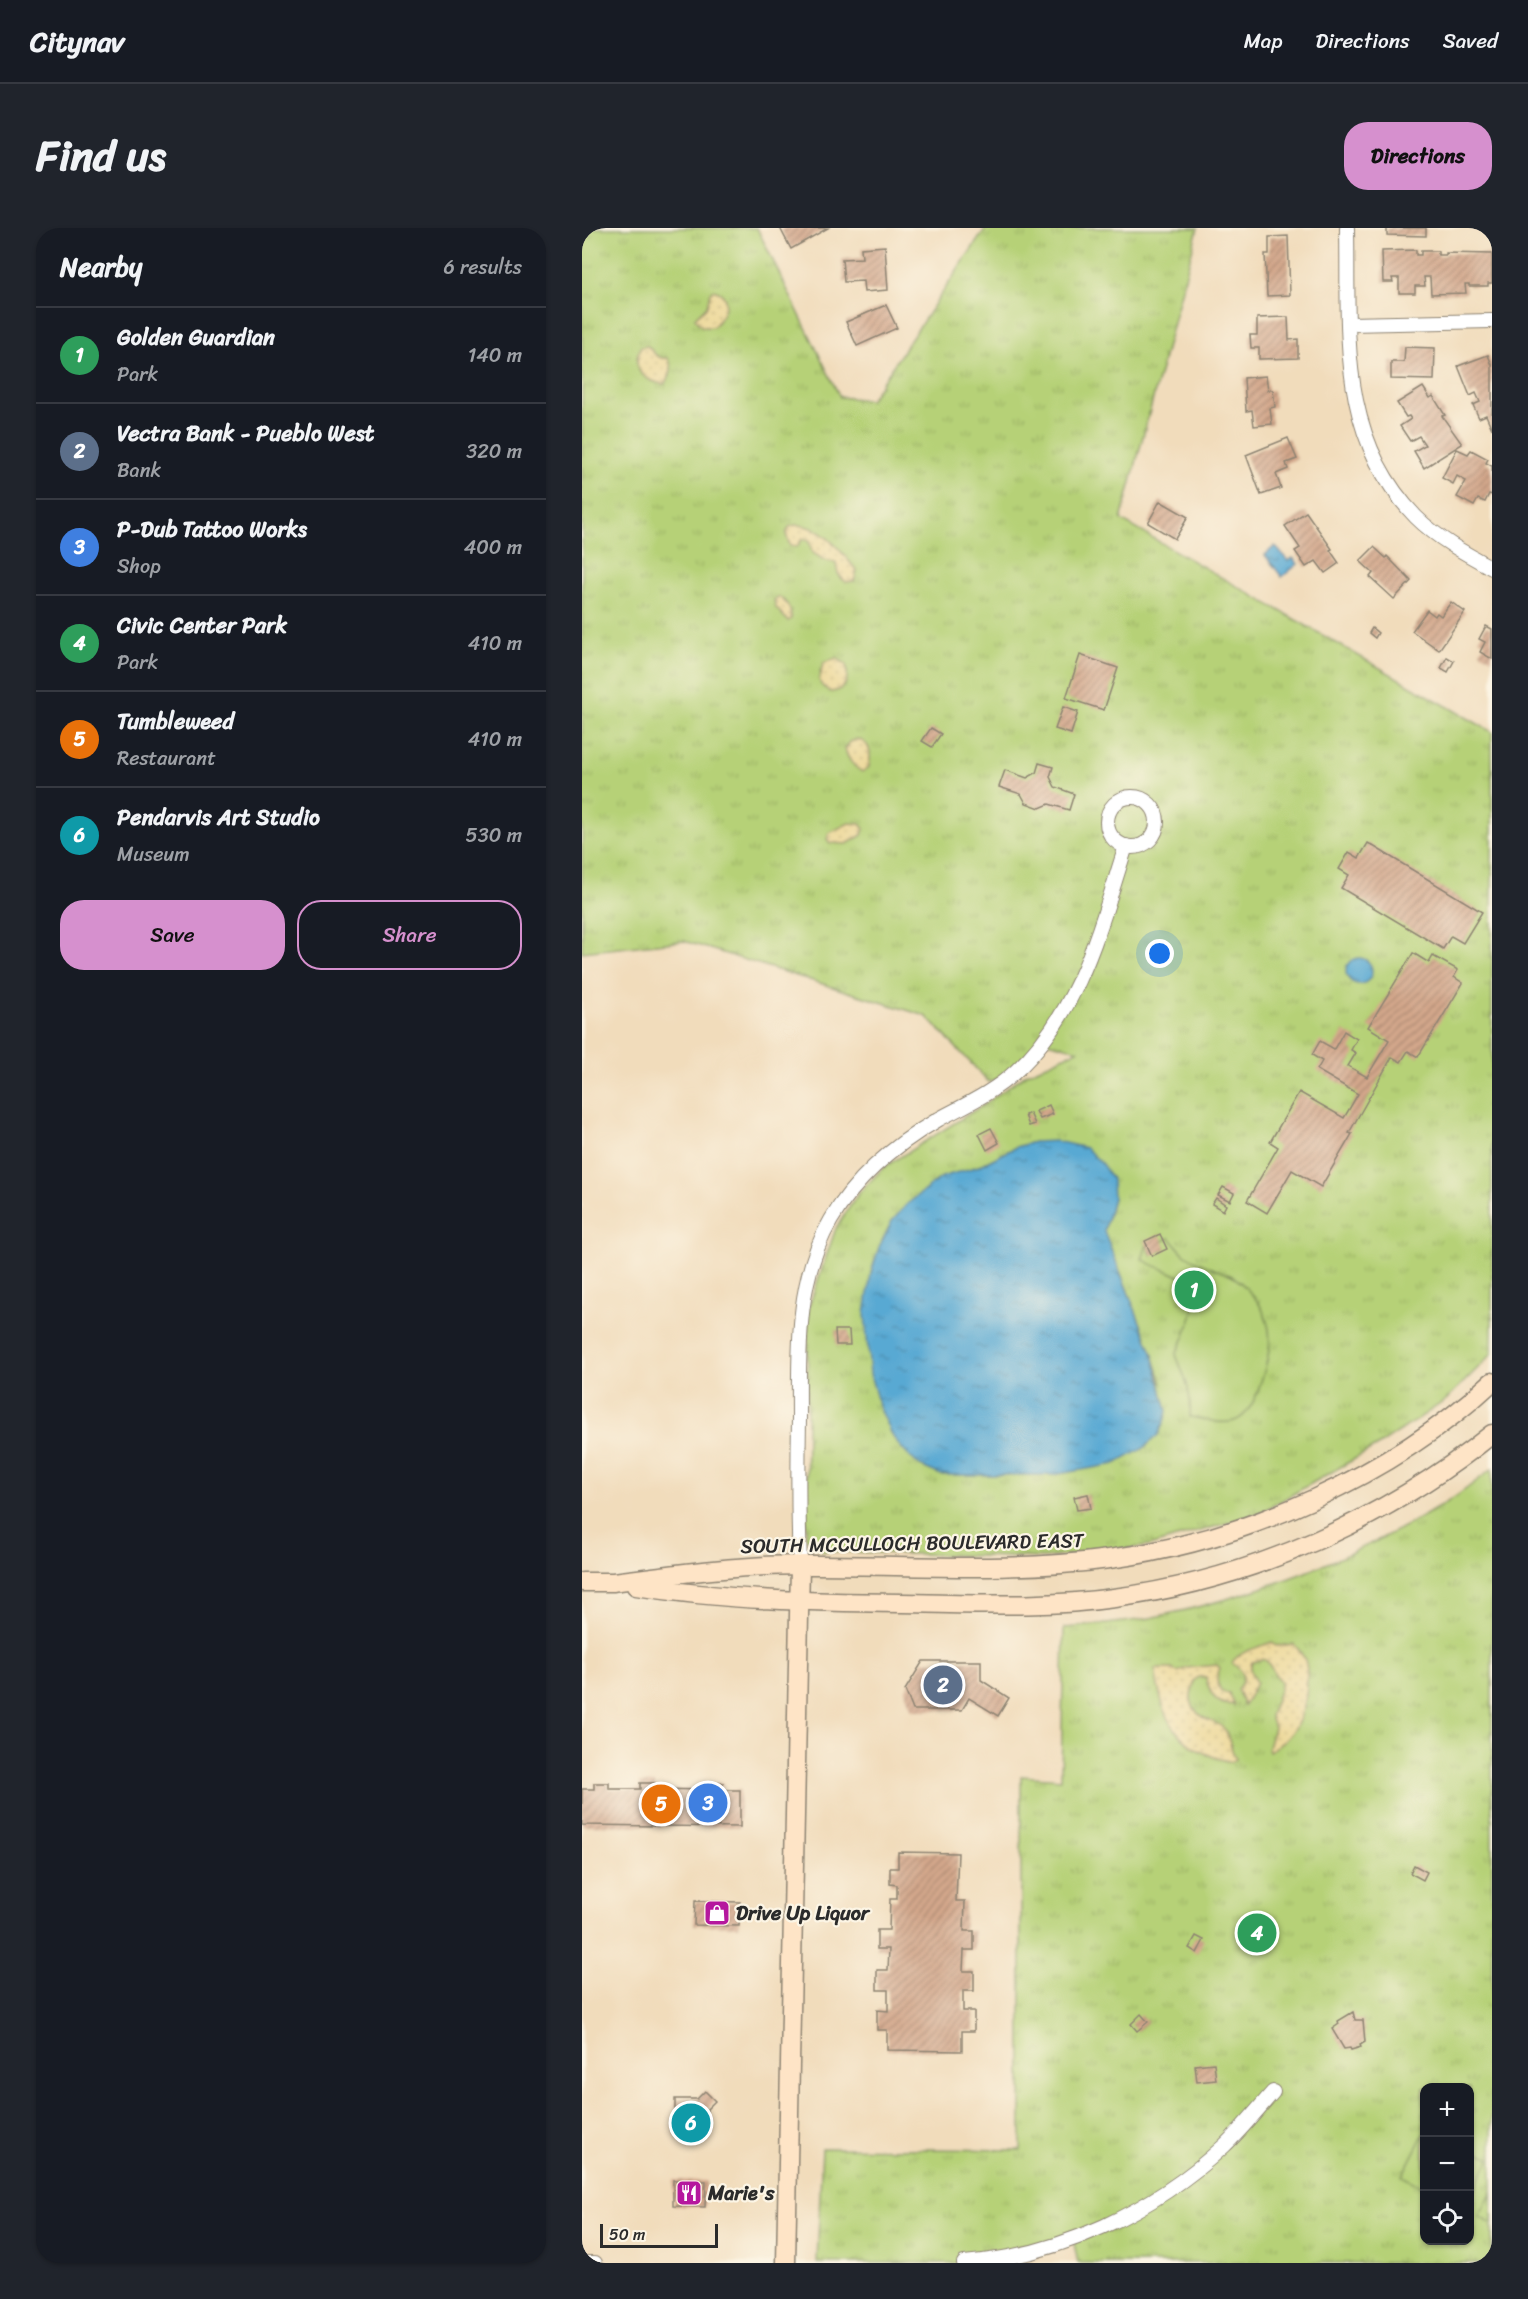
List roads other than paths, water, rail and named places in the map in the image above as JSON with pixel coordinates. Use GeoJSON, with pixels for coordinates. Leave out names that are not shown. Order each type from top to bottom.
{"type":"FeatureCollection","features":[{"type":"Feature","properties":{"kind":"main road","name":"SOUTH MCCULLOCH BOULEVARD EAST"},"geometry":{"type":"LineString","coordinates":[[582,1582],[613,1582],[800,1564],[1051,1564],[1109,1559],[1187,1544],[1244,1527],[1291,1508],[1356,1477],[1439,1425],[1492,1382]]}},
{"type":"Feature","properties":{"kind":"main road","name":"SOUTH MCCULLOCH BOULEVARD EAST"},"geometry":{"type":"LineString","coordinates":[[613,1582],[705,1595],[801,1602],[1053,1604],[1115,1598],[1197,1582],[1258,1564],[1347,1526],[1436,1475],[1492,1434]]}},
{"type":"Feature","properties":{"kind":"main road"},"geometry":{"type":"LineString","coordinates":[[786,2263],[800,1564]]}},
{"type":"Feature","properties":{"kind":"street"},"geometry":{"type":"LineString","coordinates":[[1347,228],[1351,373],[1362,430],[1374,459],[1392,490],[1418,519],[1448,542],[1492,568]]}},
{"type":"Feature","properties":{"kind":"street"},"geometry":{"type":"LineString","coordinates":[[1349,324],[1492,321]]}},
{"type":"Feature","properties":{"kind":"street"},"geometry":{"type":"LineString","coordinates":[[800,1564],[798,1515],[801,1316],[811,1267],[820,1242],[843,1201],[876,1165],[913,1135],[1001,1083],[1015,1072],[1044,1041],[1078,985],[1093,948],[1126,846]]}},
{"type":"Feature","properties":{"kind":"street"},"geometry":{"type":"LineString","coordinates":[[964,2263],[1042,2249],[1129,2214],[1203,2164],[1225,2145],[1273,2092]]}},
{"type":"Feature","properties":{"kind":"street"},"geometry":{"type":"LineString","coordinates":[[582,2263],[595,2263]]}},
{"type":"Feature","properties":{"kind":"water"},"geometry":{"type":"Polygon","coordinates":[[[1275,546],[1288,561],[1293,558],[1298,564],[1282,577],[1265,555],[1275,546]]]}},
{"type":"Feature","properties":{"kind":"water"},"geometry":{"type":"Polygon","coordinates":[[[1359,958],[1368,962],[1372,971],[1368,980],[1359,984],[1350,980],[1346,971],[1350,962],[1359,958]]]}},
{"type":"Feature","properties":{"kind":"water"},"geometry":{"type":"Polygon","coordinates":[[[1056,1141],[1086,1148],[1102,1164],[1112,1179],[1113,1198],[1104,1231],[1153,1355],[1167,1411],[1164,1422],[1158,1435],[1144,1448],[1115,1464],[1053,1475],[941,1475],[920,1466],[893,1437],[879,1406],[870,1374],[865,1314],[871,1273],[879,1247],[892,1221],[907,1204],[942,1177],[979,1166],[1016,1147],[1034,1142],[1056,1141]]]}},
{"type":"Feature","properties":{"kind":"place","name":"Golden Guardian"},"geometry":{"type":"Point","coordinates":[1194,1290]}},
{"type":"Feature","properties":{"kind":"place","name":"Vectra Bank - Pueblo West"},"geometry":{"type":"Point","coordinates":[943,1685]}},
{"type":"Feature","properties":{"kind":"place","name":"P-Dub Tattoo Works"},"geometry":{"type":"Point","coordinates":[708,1803]}},
{"type":"Feature","properties":{"kind":"place","name":"Tumbleweed"},"geometry":{"type":"Point","coordinates":[661,1804]}},
{"type":"Feature","properties":{"kind":"place","name":"Drive Up Liquor"},"geometry":{"type":"Point","coordinates":[717,1913]}},
{"type":"Feature","properties":{"kind":"place","name":"Civic Center Park"},"geometry":{"type":"Point","coordinates":[1257,1933]}},
{"type":"Feature","properties":{"kind":"place","name":"Pendarvis Art Studio"},"geometry":{"type":"Point","coordinates":[691,2123]}},
{"type":"Feature","properties":{"kind":"place","name":"Marie's"},"geometry":{"type":"Point","coordinates":[689,2193]}}]}
